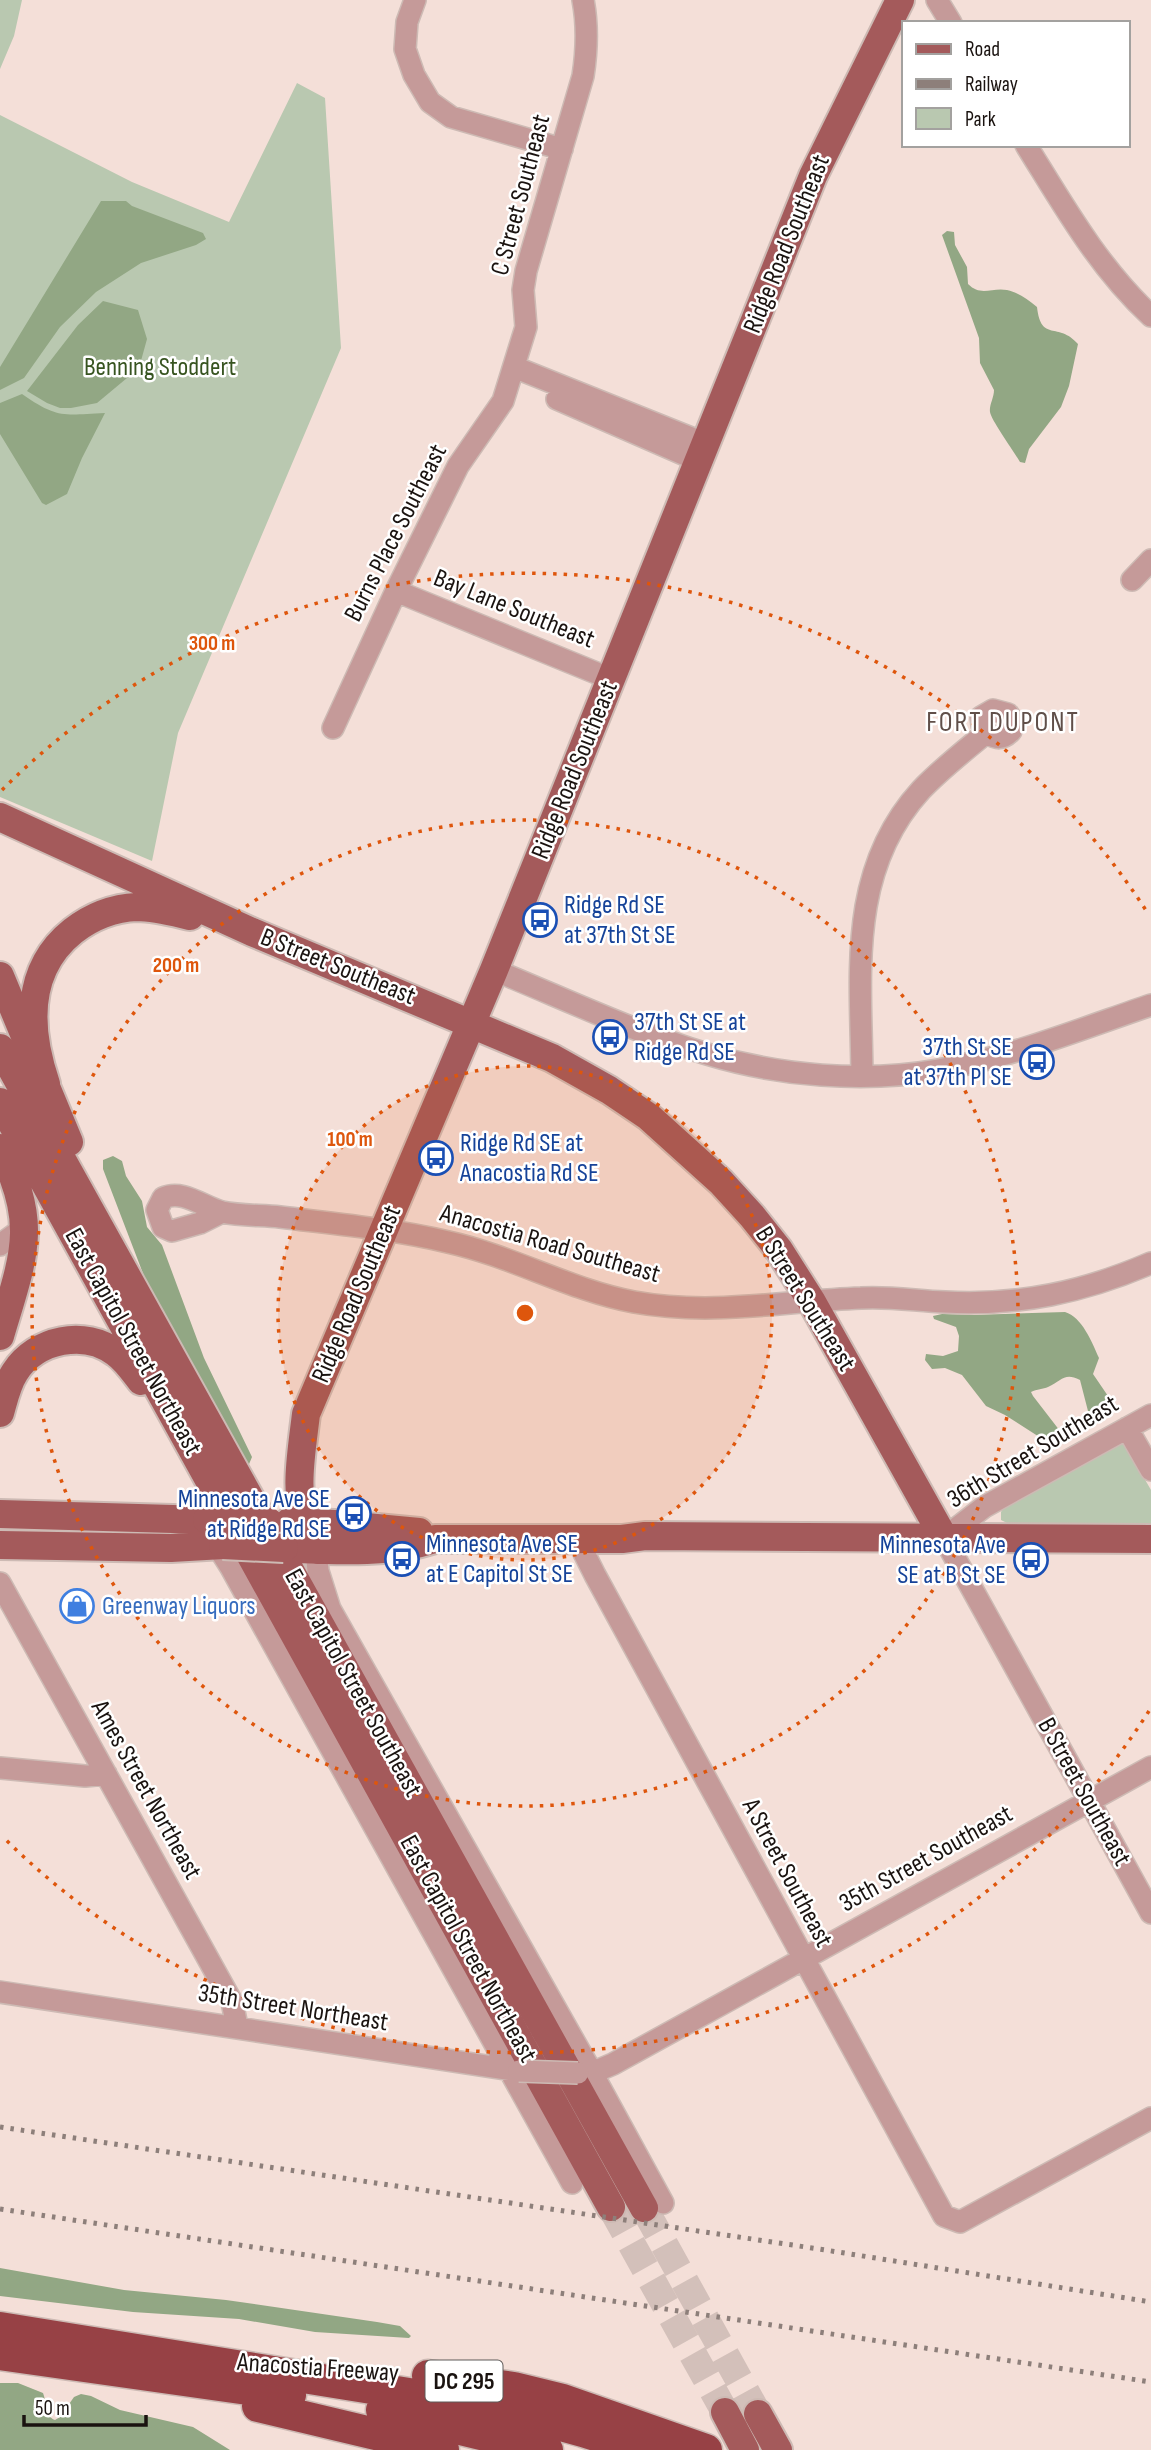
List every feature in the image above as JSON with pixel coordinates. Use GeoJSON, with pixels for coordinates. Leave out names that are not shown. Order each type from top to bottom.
{"type":"FeatureCollection","features":[{"type":"Feature","properties":{"kind":"highway","name":"DC 295"},"geometry":{"type":"LineString","coordinates":[[0,2328],[212,2361]]}},
{"type":"Feature","properties":{"kind":"highway","name":"DC 295"},"geometry":{"type":"LineString","coordinates":[[0,2354],[69,2365]]}},
{"type":"Feature","properties":{"kind":"highway"},"geometry":{"type":"LineString","coordinates":[[212,2361],[525,2415],[642,2450]]}},
{"type":"Feature","properties":{"kind":"highway","name":"Anacostia Freeway"},"geometry":{"type":"LineString","coordinates":[[212,2361],[339,2367],[514,2388],[563,2400],[706,2450]]}},
{"type":"Feature","properties":{"kind":"highway"},"geometry":{"type":"LineString","coordinates":[[69,2365],[282,2411],[443,2450]]}},
{"type":"Feature","properties":{"kind":"highway","name":"Anacostia Freeway"},"geometry":{"type":"LineString","coordinates":[[69,2365],[350,2403],[420,2417],[547,2450]]}},
{"type":"Feature","properties":{"kind":"main road","name":"Ridge Road Southeast"},"geometry":{"type":"LineString","coordinates":[[316,1550],[304,1523],[301,1499],[300,1453],[306,1414],[494,970],[813,176],[900,0]]}},
{"type":"Feature","properties":{"kind":"main road","name":"B Street Southeast"},"geometry":{"type":"LineString","coordinates":[[0,817],[252,932],[472,1023],[576,1072],[617,1095],[657,1124],[700,1162],[752,1216],[783,1256],[812,1302],[946,1541]]}},
{"type":"Feature","properties":{"kind":"main road"},"geometry":{"type":"LineString","coordinates":[[46,1084],[33,1037],[34,996],[40,975],[50,956],[76,928],[107,913],[141,907],[178,913],[252,932]]}},
{"type":"Feature","properties":{"kind":"main road"},"geometry":{"type":"LineString","coordinates":[[0,976],[134,1290]]}},
{"type":"Feature","properties":{"kind":"main road","name":"East Capitol Street Southeast"},"geometry":{"type":"LineString","coordinates":[[0,1048],[134,1290],[654,2206]]}},
{"type":"Feature","properties":{"kind":"main road","name":"East Capitol Street Northeast"},"geometry":{"type":"LineString","coordinates":[[0,1102],[611,2207]]}},
{"type":"Feature","properties":{"kind":"main road","name":"East Capitol Street Northeast"},"geometry":{"type":"LineString","coordinates":[[0,1148],[13,1173],[25,1222],[24,1250],[0,1335]]}},
{"type":"Feature","properties":{"kind":"main road"},"geometry":{"type":"LineString","coordinates":[[0,1413],[10,1380],[32,1354],[61,1341],[88,1341],[103,1345],[117,1353],[132,1369],[174,1425],[214,1489]]}},
{"type":"Feature","properties":{"kind":"main road"},"geometry":{"type":"LineString","coordinates":[[0,1514],[316,1550],[417,1545],[435,1539],[622,1539],[645,1536],[1151,1547]]}},
{"type":"Feature","properties":{"kind":"main road"},"geometry":{"type":"LineString","coordinates":[[0,1545],[171,1548],[269,1522],[415,1531],[435,1539]]}},
{"type":"Feature","properties":{"kind":"main road"},"geometry":{"type":"LineString","coordinates":[[946,1541],[1151,1539]]}},
{"type":"Feature","properties":{"kind":"main road"},"geometry":{"type":"LineString","coordinates":[[725,2413],[745,2450]]}},
{"type":"Feature","properties":{"kind":"main road"},"geometry":{"type":"LineString","coordinates":[[758,2414],[778,2450]]}},
{"type":"Feature","properties":{"kind":"street"},"geometry":{"type":"LineString","coordinates":[[415,0],[407,22],[405,49],[414,75],[430,102],[451,117],[562,149]]}},
{"type":"Feature","properties":{"kind":"street","name":"C Street Southeast"},"geometry":{"type":"LineString","coordinates":[[512,373],[526,327],[524,280],[583,76],[587,28],[583,0]]}},
{"type":"Feature","properties":{"kind":"street"},"geometry":{"type":"LineString","coordinates":[[937,0],[950,21]]}},
{"type":"Feature","properties":{"kind":"street"},"geometry":{"type":"LineString","coordinates":[[1027,147],[1094,253],[1151,316]]}},
{"type":"Feature","properties":{"kind":"street"},"geometry":{"type":"LineString","coordinates":[[512,373],[703,452]]}},
{"type":"Feature","properties":{"kind":"street","name":"Burns Place Southeast"},"geometry":{"type":"LineString","coordinates":[[333,728],[396,591],[458,466],[503,401],[512,373]]}},
{"type":"Feature","properties":{"kind":"street"},"geometry":{"type":"LineString","coordinates":[[1132,580],[1151,559]]}},
{"type":"Feature","properties":{"kind":"street","name":"Bay Lane Southeast"},"geometry":{"type":"LineString","coordinates":[[396,591],[611,679]]}},
{"type":"Feature","properties":{"kind":"street"},"geometry":{"type":"LineString","coordinates":[[862,1075],[862,921],[876,867],[890,834],[920,791],[986,733]]}},
{"type":"Feature","properties":{"kind":"street"},"geometry":{"type":"LineString","coordinates":[[494,970],[661,1039],[710,1055],[803,1072],[911,1074],[990,1059],[1151,1005]]}},
{"type":"Feature","properties":{"kind":"street","name":"Anacostia Road Southeast"},"geometry":{"type":"LineString","coordinates":[[222,1212],[385,1230],[483,1251],[578,1287],[635,1302],[673,1307],[719,1309],[895,1297],[944,1302],[1032,1298],[1099,1284],[1151,1263]]}},
{"type":"Feature","properties":{"kind":"street"},"geometry":{"type":"LineString","coordinates":[[0,1245],[18,1232],[25,1222]]}},
{"type":"Feature","properties":{"kind":"street","name":"36th Street Southeast"},"geometry":{"type":"LineString","coordinates":[[946,1541],[984,1507],[1151,1415]]}},
{"type":"Feature","properties":{"kind":"street"},"geometry":{"type":"LineString","coordinates":[[1127,1428],[1151,1470]]}},
{"type":"Feature","properties":{"kind":"street","name":"East Capitol Street Northeast"},"geometry":{"type":"LineString","coordinates":[[215,1537],[514,2070],[572,2183]]}},
{"type":"Feature","properties":{"kind":"street","name":"A Street Southeast"},"geometry":{"type":"LineString","coordinates":[[577,1539],[594,1576],[802,1960],[944,2216],[960,2222],[1151,2118]]}},
{"type":"Feature","properties":{"kind":"street","name":"B Street Southeast"},"geometry":{"type":"LineString","coordinates":[[946,1541],[1151,1913]]}},
{"type":"Feature","properties":{"kind":"street","name":"East Capitol Street Southeast"},"geometry":{"type":"LineString","coordinates":[[316,1550],[318,1571],[330,1609],[585,2073],[654,2206]]}},
{"type":"Feature","properties":{"kind":"street","name":"Ames Street Northeast"},"geometry":{"type":"LineString","coordinates":[[0,1583],[232,2002],[237,2026]]}},
{"type":"Feature","properties":{"kind":"street","name":"35th Street Southeast"},"geometry":{"type":"LineString","coordinates":[[585,2073],[613,2064],[1151,1767]]}},
{"type":"Feature","properties":{"kind":"street"},"geometry":{"type":"LineString","coordinates":[[0,1768],[85,1776],[106,1774]]}},
{"type":"Feature","properties":{"kind":"street","name":"35th Street Northeast"},"geometry":{"type":"LineString","coordinates":[[0,1992],[514,2070],[585,2073]]}},
{"type":"Feature","properties":{"kind":"green space"},"geometry":{"type":"Polygon","coordinates":[[[0,0],[22,0],[14,36],[0,69],[0,0]]]}},
{"type":"Feature","properties":{"kind":"green space","name":"Benning Stoddert"},"geometry":{"type":"Polygon","coordinates":[[[297,83],[325,98],[341,348],[178,733],[152,861],[0,797],[0,115],[132,182],[229,222],[297,83]]]}},
{"type":"Feature","properties":{"kind":"green space"},"geometry":{"type":"Polygon","coordinates":[[[101,201],[126,201],[132,206],[203,233],[206,239],[196,245],[141,263],[96,292],[60,327],[24,378],[0,390],[0,367],[101,201]]]}},
{"type":"Feature","properties":{"kind":"green space"},"geometry":{"type":"Polygon","coordinates":[[[947,231],[954,232],[955,245],[967,267],[968,284],[977,290],[1002,289],[1019,295],[1037,307],[1042,325],[1071,337],[1078,344],[1069,386],[1061,407],[1029,449],[1025,463],[1020,462],[991,416],[994,390],[980,363],[979,338],[942,235],[947,231]]]}},
{"type":"Feature","properties":{"kind":"green space"},"geometry":{"type":"Polygon","coordinates":[[[103,301],[138,310],[147,339],[139,368],[97,403],[60,408],[27,391],[78,325],[103,301]]]}},
{"type":"Feature","properties":{"kind":"green space"},"geometry":{"type":"Polygon","coordinates":[[[22,394],[44,408],[61,414],[105,413],[67,494],[46,505],[42,503],[0,434],[0,403],[22,394]]]}},
{"type":"Feature","properties":{"kind":"green space"},"geometry":{"type":"Polygon","coordinates":[[[113,1156],[122,1161],[126,1176],[142,1201],[147,1227],[162,1245],[204,1358],[252,1457],[247,1469],[144,1276],[103,1169],[103,1160],[113,1156]]]}},
{"type":"Feature","properties":{"kind":"green space"},"geometry":{"type":"Polygon","coordinates":[[[1065,1312],[1076,1319],[1093,1345],[1099,1358],[1093,1374],[1108,1396],[1109,1405],[1098,1413],[1088,1411],[1080,1380],[1070,1377],[1031,1392],[1060,1431],[1058,1438],[1052,1441],[1044,1440],[986,1406],[962,1375],[945,1368],[932,1369],[925,1360],[926,1354],[943,1356],[958,1351],[959,1336],[956,1327],[934,1319],[933,1316],[1065,1312]]]}},
{"type":"Feature","properties":{"kind":"green space"},"geometry":{"type":"Polygon","coordinates":[[[1120,1443],[1125,1445],[1151,1490],[1151,1524],[1007,1523],[1001,1520],[1003,1509],[1120,1443]]]}},
{"type":"Feature","properties":{"kind":"green space"},"geometry":{"type":"Polygon","coordinates":[[[0,2268],[124,2290],[226,2300],[377,2322],[400,2326],[411,2336],[315,2332],[239,2319],[133,2312],[0,2296],[0,2268]]]}},
{"type":"Feature","properties":{"kind":"green space"},"geometry":{"type":"Polygon","coordinates":[[[0,2383],[18,2383],[43,2393],[47,2412],[55,2420],[74,2397],[81,2394],[120,2410],[193,2427],[230,2450],[0,2450],[0,2383]]]}},
{"type":"Feature","properties":{"kind":"tunnel"},"geometry":{"type":"LineString","coordinates":[[611,2207],[725,2412]]}},
{"type":"Feature","properties":{"kind":"tunnel"},"geometry":{"type":"LineString","coordinates":[[644,2208],[758,2414]]}},
{"type":"Feature","properties":{"kind":"railway"},"geometry":{"type":"LineString","coordinates":[[0,2127],[819,2249],[1151,2302]]}},
{"type":"Feature","properties":{"kind":"railway"},"geometry":{"type":"LineString","coordinates":[[0,2209],[1151,2382]]}},
{"type":"Feature","properties":{"kind":"place","name":"Ridge Rd SE at 37th St SE"},"geometry":{"type":"Point","coordinates":[540,920]}},
{"type":"Feature","properties":{"kind":"place","name":"37th St SE at Ridge Rd SE"},"geometry":{"type":"Point","coordinates":[610,1037]}},
{"type":"Feature","properties":{"kind":"place","name":"37th St SE at 37th Pl SE"},"geometry":{"type":"Point","coordinates":[1037,1062]}},
{"type":"Feature","properties":{"kind":"place","name":"Ridge Rd SE at Anacostia Rd SE"},"geometry":{"type":"Point","coordinates":[436,1158]}},
{"type":"Feature","properties":{"kind":"place","name":"Minnesota Ave SE at Ridge Rd SE"},"geometry":{"type":"Point","coordinates":[354,1514]}},
{"type":"Feature","properties":{"kind":"place","name":"Minnesota Ave SE at E Capitol St SE"},"geometry":{"type":"Point","coordinates":[402,1559]}},
{"type":"Feature","properties":{"kind":"place","name":"Minnesota Ave SE at B St SE"},"geometry":{"type":"Point","coordinates":[1031,1560]}},
{"type":"Feature","properties":{"kind":"place","name":"Greenway Liquors"},"geometry":{"type":"Point","coordinates":[77,1606]}},
{"type":"Feature","properties":{"kind":"district","name":"FORT DUPONT"},"geometry":{"type":"Point","coordinates":[1003,722]}}]}
